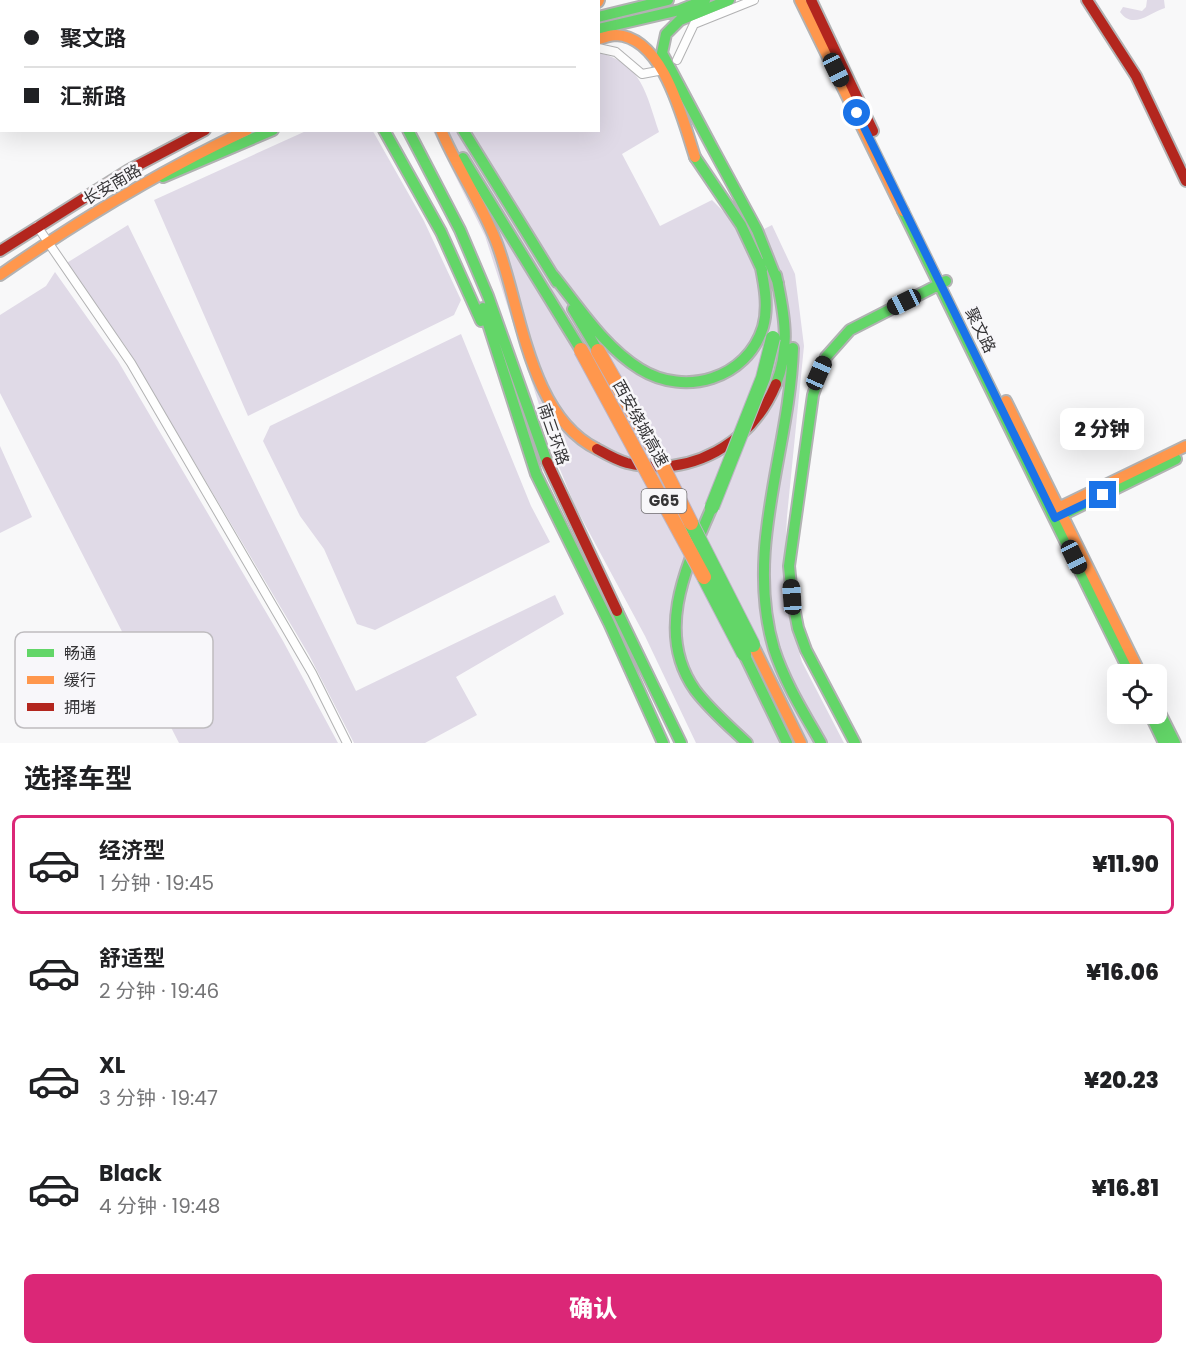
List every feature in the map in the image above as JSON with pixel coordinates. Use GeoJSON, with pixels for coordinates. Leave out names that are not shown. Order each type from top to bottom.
{"type":"FeatureCollection","features":[{"type":"Feature","properties":{"kind":"main road"},"geometry":{"type":"LineString","coordinates":[[600,17],[669,0]]}},
{"type":"Feature","properties":{"kind":"main road"},"geometry":{"type":"LineString","coordinates":[[600,30],[680,10],[705,0]]}},
{"type":"Feature","properties":{"kind":"main road"},"geometry":{"type":"LineString","coordinates":[[729,0],[680,20],[666,34],[662,53],[757,231],[776,275],[787,309],[793,346],[793,377],[765,538],[767,607],[782,668],[821,743]]}},
{"type":"Feature","properties":{"kind":"main road","name":"聚文路"},"geometry":{"type":"LineString","coordinates":[[801,0],[944,282]]}},
{"type":"Feature","properties":{"kind":"main road","name":"聚文路"},"geometry":{"type":"LineString","coordinates":[[811,0],[944,282],[1057,513],[1126,664]]}},
{"type":"Feature","properties":{"kind":"main road"},"geometry":{"type":"LineString","coordinates":[[1088,0],[1136,76],[1186,181]]}},
{"type":"Feature","properties":{"kind":"main road"},"geometry":{"type":"LineString","coordinates":[[600,39],[616,35],[639,42],[660,63],[695,157],[711,186],[742,225],[760,263],[774,311],[773,338],[763,378],[682,579],[675,615],[680,658],[690,682],[704,701],[747,743]]}},
{"type":"Feature","properties":{"kind":"main road","name":"长安南路"},"geometry":{"type":"LineString","coordinates":[[0,252],[37,226],[129,170],[201,132]]}},
{"type":"Feature","properties":{"kind":"main road","name":"长安南路"},"geometry":{"type":"LineString","coordinates":[[0,275],[49,243],[53,237],[181,161],[243,132]]}},
{"type":"Feature","properties":{"kind":"main road"},"geometry":{"type":"LineString","coordinates":[[151,180],[186,170],[225,149],[268,132]]}},
{"type":"Feature","properties":{"kind":"main road"},"geometry":{"type":"LineString","coordinates":[[385,132],[441,232],[498,358]]}},
{"type":"Feature","properties":{"kind":"main road","name":"南三环路"},"geometry":{"type":"LineString","coordinates":[[399,132],[484,297],[498,358],[545,496],[609,623],[663,743]]}},
{"type":"Feature","properties":{"kind":"main road","name":"南三环路"},"geometry":{"type":"LineString","coordinates":[[409,132],[460,230],[554,482],[681,743]]}},
{"type":"Feature","properties":{"kind":"main road"},"geometry":{"type":"LineString","coordinates":[[418,132],[458,207],[489,278],[514,346],[517,378]]}},
{"type":"Feature","properties":{"kind":"main road"},"geometry":{"type":"LineString","coordinates":[[442,132],[496,241],[531,359],[546,393],[564,423],[586,442],[614,458],[637,467],[668,467],[700,462],[721,452],[758,421],[771,401],[783,367],[786,341],[776,275]]}},
{"type":"Feature","properties":{"kind":"main road","name":"西安绕城高速"},"geometry":{"type":"LineString","coordinates":[[447,132],[512,234],[644,462],[787,743]]}},
{"type":"Feature","properties":{"kind":"main road","name":"西安绕城高速"},"geometry":{"type":"LineString","coordinates":[[464,132],[553,275],[662,465],[731,597],[801,743]]}},
{"type":"Feature","properties":{"kind":"main road"},"geometry":{"type":"LineString","coordinates":[[553,275],[611,344],[640,369],[654,377],[675,383],[713,380],[733,370],[747,357],[764,326],[767,301],[760,263]]}},
{"type":"Feature","properties":{"kind":"main road"},"geometry":{"type":"LineString","coordinates":[[855,743],[806,650],[798,628],[792,597],[789,566],[813,394],[826,357],[850,330],[944,282]]}},
{"type":"Feature","properties":{"kind":"main road"},"geometry":{"type":"LineString","coordinates":[[1057,513],[1186,447]]}},
{"type":"Feature","properties":{"kind":"main road"},"geometry":{"type":"LineString","coordinates":[[1057,513],[1186,454]]}},
{"type":"Feature","properties":{"kind":"main road","name":"聚文路"},"geometry":{"type":"LineString","coordinates":[[1057,513],[1136,664]]}},
{"type":"Feature","properties":{"kind":"main road"},"geometry":{"type":"LineString","coordinates":[[1155,724],[1164,743]]}},
{"type":"Feature","properties":{"kind":"main road"},"geometry":{"type":"LineString","coordinates":[[1166,724],[1175,743]]}},
{"type":"Feature","properties":{"kind":"street"},"geometry":{"type":"LineString","coordinates":[[677,60],[694,24],[754,0]]}},
{"type":"Feature","properties":{"kind":"street"},"geometry":{"type":"LineString","coordinates":[[600,48],[616,52],[642,74],[658,71]]}},
{"type":"Feature","properties":{"kind":"street"},"geometry":{"type":"LineString","coordinates":[[37,226],[131,363],[312,673],[347,743]]}},
{"type":"Feature","properties":{"kind":"shaded area"},"geometry":{"type":"Polygon","coordinates":[[[1147,0],[1164,0],[1165,8],[1136,20],[1130,20],[1120,12],[1123,7],[1142,11],[1146,7],[1147,0]]]}},
{"type":"Feature","properties":{"kind":"shaded area"},"geometry":{"type":"Polygon","coordinates":[[[600,53],[625,64],[646,93],[659,132],[622,154],[660,226],[712,200],[733,221],[744,239],[772,225],[795,274],[804,346],[787,516],[783,595],[802,662],[844,743],[696,743],[645,636],[575,506],[559,467],[485,236],[433,132],[600,132],[600,53]]]}},
{"type":"Feature","properties":{"kind":"shaded area"},"geometry":{"type":"Polygon","coordinates":[[[304,132],[373,132],[424,221],[461,300],[454,315],[248,416],[154,200],[304,132]]]}},
{"type":"Feature","properties":{"kind":"shaded area"},"geometry":{"type":"Polygon","coordinates":[[[128,225],[356,691],[555,595],[564,614],[456,677],[477,715],[425,743],[354,743],[309,655],[126,347],[65,264],[128,225]]]}},
{"type":"Feature","properties":{"kind":"shaded area"},"geometry":{"type":"Polygon","coordinates":[[[55,272],[118,361],[283,641],[338,743],[179,743],[171,728],[213,728],[213,632],[122,632],[0,393],[0,315],[46,286],[55,272]]]}},
{"type":"Feature","properties":{"kind":"shaded area"},"geometry":{"type":"Polygon","coordinates":[[[461,334],[531,506],[550,542],[375,630],[357,624],[324,549],[300,516],[263,441],[270,426],[461,334]]]}},
{"type":"Feature","properties":{"kind":"shaded area"},"geometry":{"type":"Polygon","coordinates":[[[0,446],[32,517],[0,533],[0,446]]]}},
{"type":"Feature","properties":{"kind":"traffic: fast"},"geometry":{"type":"LineString","coordinates":[[600,17],[668,0]]}},
{"type":"Feature","properties":{"kind":"traffic: fast"},"geometry":{"type":"LineString","coordinates":[[600,29],[680,10],[705,0]]}},
{"type":"Feature","properties":{"kind":"traffic: fast"},"geometry":{"type":"LineString","coordinates":[[712,147],[662,53],[666,34],[680,20],[729,0]]}},
{"type":"Feature","properties":{"kind":"traffic: fast"},"geometry":{"type":"LineString","coordinates":[[163,177],[268,132]]}},
{"type":"Feature","properties":{"kind":"traffic: fast"},"geometry":{"type":"LineString","coordinates":[[385,132],[441,232],[481,321]]}},
{"type":"Feature","properties":{"kind":"traffic: fast"},"geometry":{"type":"LineString","coordinates":[[409,132],[460,230],[488,296],[547,462]]}},
{"type":"Feature","properties":{"kind":"traffic: fast"},"geometry":{"type":"LineString","coordinates":[[464,132],[557,282]]}},
{"type":"Feature","properties":{"kind":"traffic: fast"},"geometry":{"type":"LineString","coordinates":[[712,147],[757,230],[778,283]]}},
{"type":"Feature","properties":{"kind":"traffic: fast"},"geometry":{"type":"LineString","coordinates":[[695,157],[741,225],[762,270]]}},
{"type":"Feature","properties":{"kind":"traffic: fast"},"geometry":{"type":"LineString","coordinates":[[463,158],[581,350]]}},
{"type":"Feature","properties":{"kind":"traffic: fast"},"geometry":{"type":"LineString","coordinates":[[903,211],[1126,664]]}},
{"type":"Feature","properties":{"kind":"traffic: fast"},"geometry":{"type":"LineString","coordinates":[[553,275],[593,326],[627,360],[658,377],[676,382],[694,382],[729,371],[755,345],[763,327],[766,311],[760,263]]}},
{"type":"Feature","properties":{"kind":"traffic: fast"},"geometry":{"type":"LineString","coordinates":[[776,275],[785,330],[781,370],[776,384]]}},
{"type":"Feature","properties":{"kind":"traffic: fast"},"geometry":{"type":"LineString","coordinates":[[855,743],[806,650],[798,628],[792,597],[789,566],[813,395],[826,357],[850,330],[946,281]]}},
{"type":"Feature","properties":{"kind":"traffic: fast"},"geometry":{"type":"LineString","coordinates":[[483,308],[536,474],[609,623],[663,743]]}},
{"type":"Feature","properties":{"kind":"traffic: fast"},"geometry":{"type":"LineString","coordinates":[[573,309],[598,351]]}},
{"type":"Feature","properties":{"kind":"traffic: fast"},"geometry":{"type":"LineString","coordinates":[[712,507],[763,378],[773,338]]}},
{"type":"Feature","properties":{"kind":"traffic: fast"},"geometry":{"type":"LineString","coordinates":[[793,348],[785,423],[766,536],[764,574],[766,611],[778,662],[795,698],[821,743]]}},
{"type":"Feature","properties":{"kind":"traffic: fast"},"geometry":{"type":"LineString","coordinates":[[1058,517],[1176,459]]}},
{"type":"Feature","properties":{"kind":"traffic: fast"},"geometry":{"type":"LineString","coordinates":[[712,507],[693,552],[679,598],[676,622],[677,645],[683,668],[695,690],[713,711],[747,743]]}},
{"type":"Feature","properties":{"kind":"traffic: fast"},"geometry":{"type":"LineString","coordinates":[[691,523],[753,645]]}},
{"type":"Feature","properties":{"kind":"traffic: fast"},"geometry":{"type":"LineString","coordinates":[[704,577],[744,654]]}},
{"type":"Feature","properties":{"kind":"traffic: fast"},"geometry":{"type":"LineString","coordinates":[[617,611],[681,743]]}},
{"type":"Feature","properties":{"kind":"traffic: fast"},"geometry":{"type":"LineString","coordinates":[[744,654],[787,743]]}},
{"type":"Feature","properties":{"kind":"traffic: fast"},"geometry":{"type":"LineString","coordinates":[[1155,724],[1164,743]]}},
{"type":"Feature","properties":{"kind":"traffic: fast"},"geometry":{"type":"LineString","coordinates":[[1166,724],[1175,743]]}},
{"type":"Feature","properties":{"kind":"traffic: slow"},"geometry":{"type":"LineString","coordinates":[[800,0],[903,211]]}},
{"type":"Feature","properties":{"kind":"traffic: slow"},"geometry":{"type":"LineString","coordinates":[[600,38],[616,35],[633,39],[647,50],[669,83],[695,157]]}},
{"type":"Feature","properties":{"kind":"traffic: slow"},"geometry":{"type":"LineString","coordinates":[[0,275],[120,197],[243,132]]}},
{"type":"Feature","properties":{"kind":"traffic: slow"},"geometry":{"type":"LineString","coordinates":[[442,132],[496,241],[530,356],[541,385],[556,411],[574,433],[597,449]]}},
{"type":"Feature","properties":{"kind":"traffic: slow"},"geometry":{"type":"LineString","coordinates":[[581,350],[704,577]]}},
{"type":"Feature","properties":{"kind":"traffic: slow"},"geometry":{"type":"LineString","coordinates":[[598,351],[657,455],[691,523]]}},
{"type":"Feature","properties":{"kind":"traffic: slow"},"geometry":{"type":"LineString","coordinates":[[1006,401],[1136,664]]}},
{"type":"Feature","properties":{"kind":"traffic: slow"},"geometry":{"type":"LineString","coordinates":[[1054,510],[1186,446]]}},
{"type":"Feature","properties":{"kind":"traffic: slow"},"geometry":{"type":"LineString","coordinates":[[753,645],[801,743]]}},
{"type":"Feature","properties":{"kind":"traffic: jam"},"geometry":{"type":"LineString","coordinates":[[811,0],[873,131]]}},
{"type":"Feature","properties":{"kind":"traffic: jam"},"geometry":{"type":"LineString","coordinates":[[1087,0],[1136,76],[1186,181]]}},
{"type":"Feature","properties":{"kind":"traffic: jam"},"geometry":{"type":"LineString","coordinates":[[0,251],[129,170],[201,132]]}},
{"type":"Feature","properties":{"kind":"traffic: jam"},"geometry":{"type":"LineString","coordinates":[[597,449],[623,462],[651,466],[674,465],[696,460],[716,452],[751,424],[765,405],[776,384]]}},
{"type":"Feature","properties":{"kind":"traffic: jam"},"geometry":{"type":"LineString","coordinates":[[547,462],[617,611]]}},
{"type":"Feature","properties":{"kind":"route"},"geometry":{"type":"LineString","coordinates":[[857,113],[1055,518],[1103,495]]}}]}
